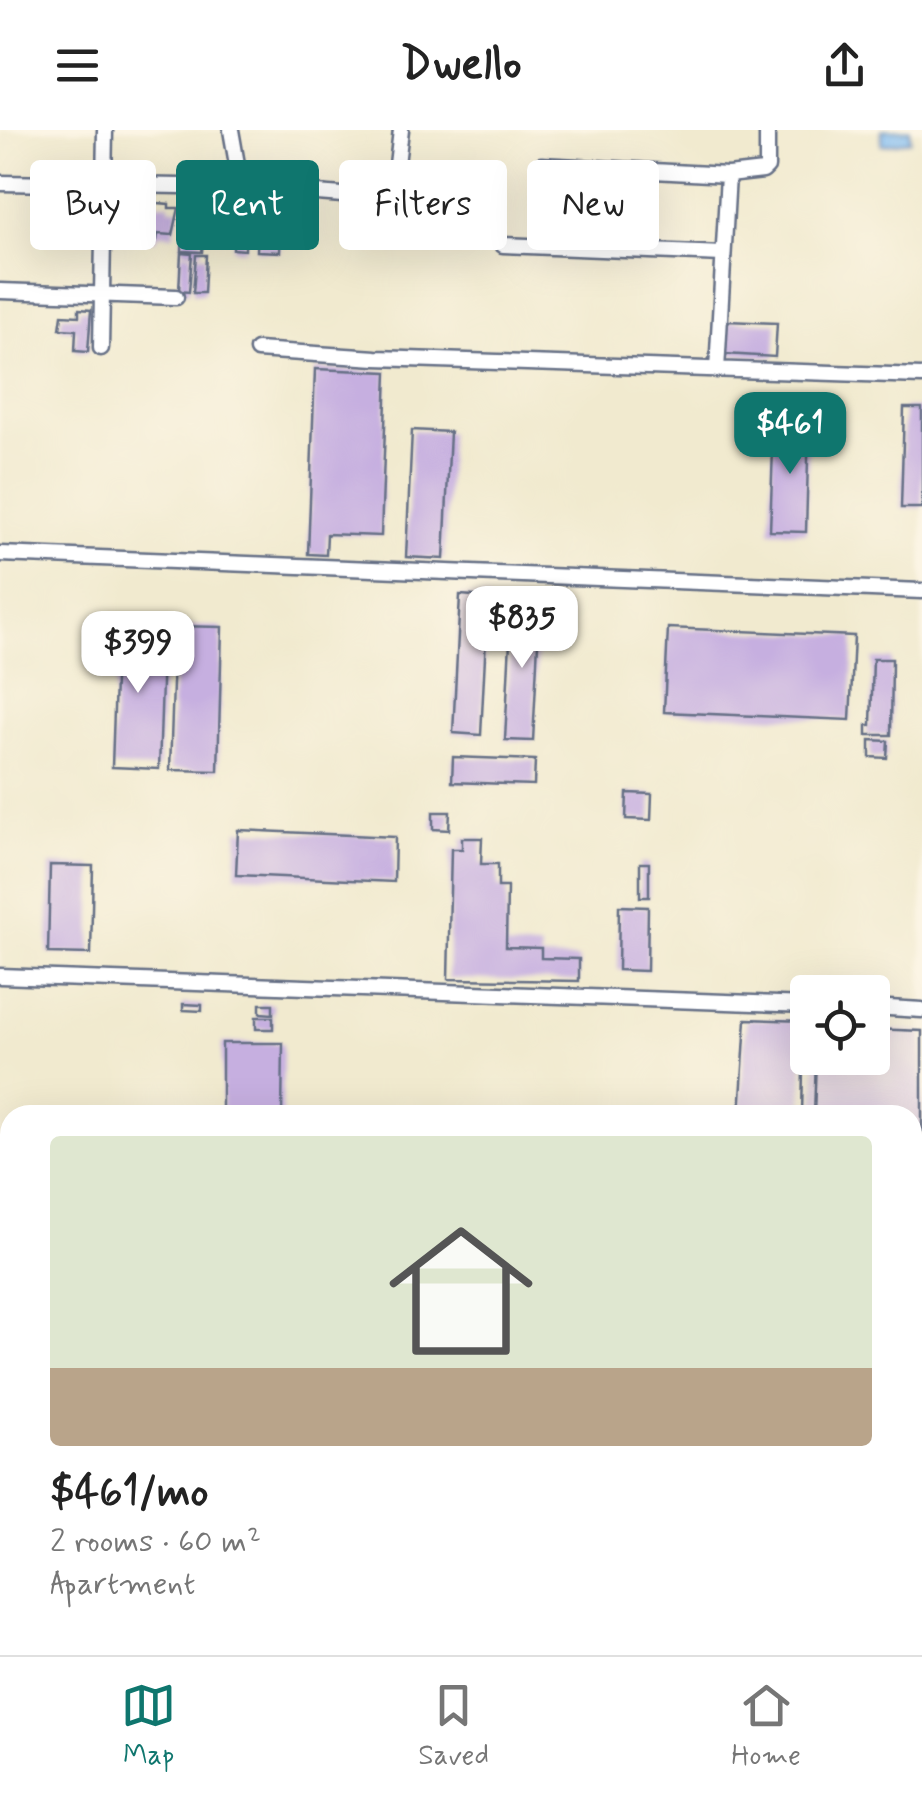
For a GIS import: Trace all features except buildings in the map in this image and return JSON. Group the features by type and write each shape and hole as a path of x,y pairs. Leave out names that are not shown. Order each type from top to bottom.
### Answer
{"street":[{"path":"105,160 106,130"},
{"path":"231,130 236,160"},
{"path":"398,160 401,130"},
{"path":"659,172 728,176 763,171 767,167 767,130"},
{"path":"717,370 728,176"},
{"path":"0,183 30,183"},
{"path":"507,245 723,254"},
{"path":"100,348 103,250"},
{"path":"0,291 176,297"},
{"path":"257,350 376,358 922,376"},
{"path":"0,554 922,591"},
{"path":"0,976 790,1004"},
{"path":"890,1009 922,1010"}],"water":[{"path":"882,130 910,130 911,141 882,145"}]}
